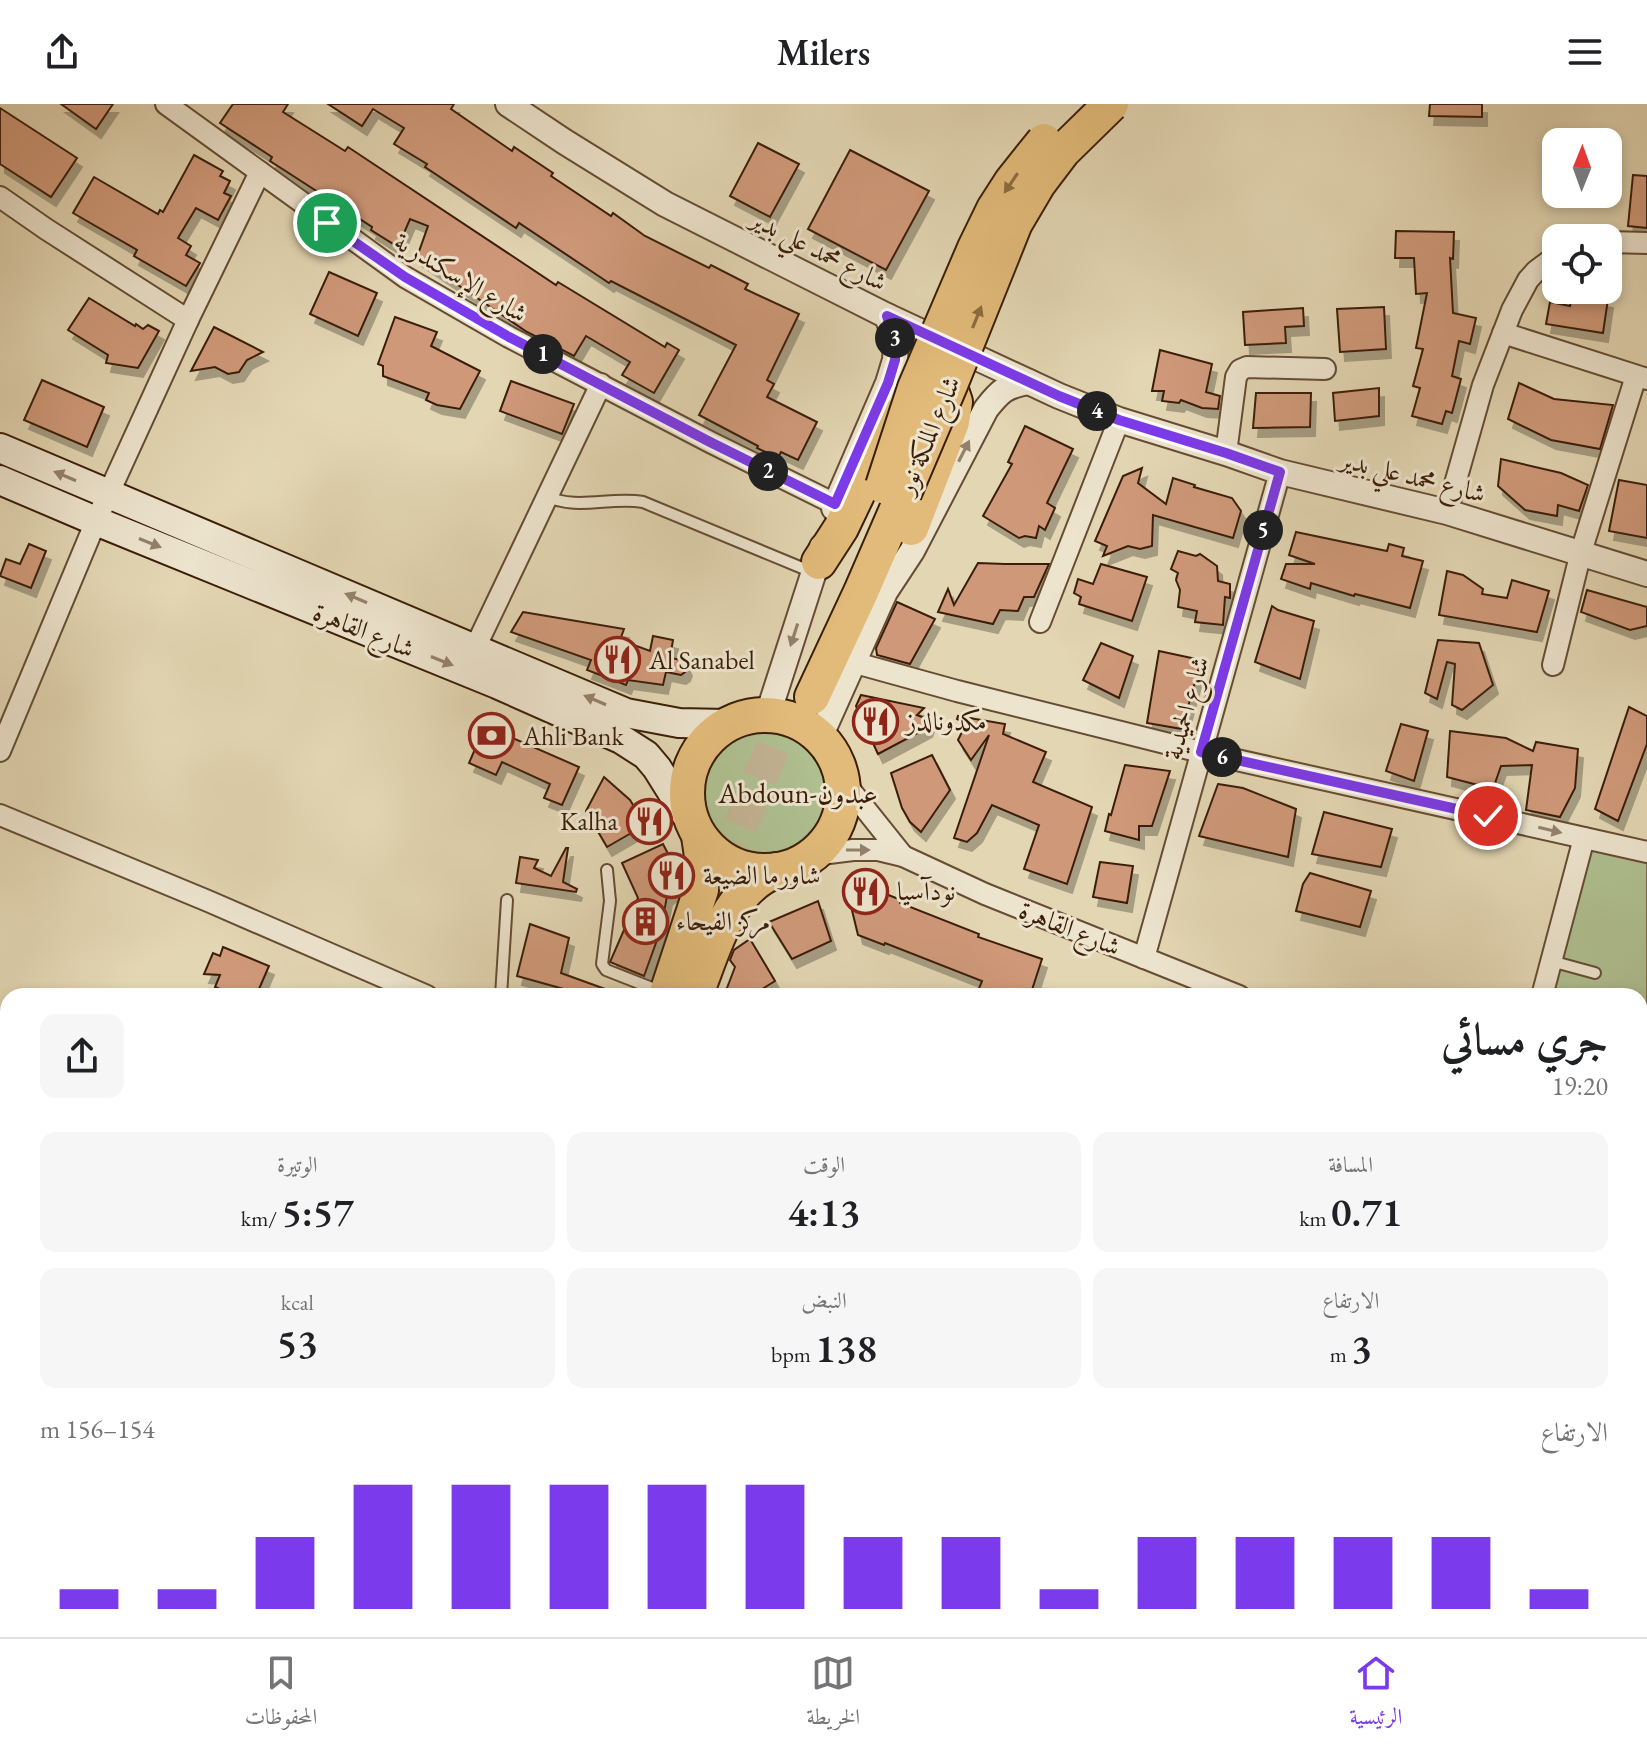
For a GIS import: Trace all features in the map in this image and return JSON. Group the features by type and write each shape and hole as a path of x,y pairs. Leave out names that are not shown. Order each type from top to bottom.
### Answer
{"highway":[{"name":"شارع الملكة نور","path":"900,501 915,388 975,248 994,209 1034,151 1081,104"},
{"name":"شارع الملكة نور","path":"804,694 843,586 900,501 1015,223 1038,184 1063,151 1111,104"},
{"path":"816,567 838,516 893,418 915,388"},
{"path":"885,592 900,501"},
{"path":"678,988 701,890 703,863 686,802 687,779 694,757 707,739 726,724 753,715 787,717 805,725 820,737 835,757 843,781 843,802 838,822 828,840 813,855 796,865 769,874 742,895 680,988"},
{"path":"696,830 714,853 733,865 754,871 777,870"}],"main road":[{"name":"شارع القاهرة","path":"0,448 626,713 679,723 726,724"},
{"name":"شارع القاهرة","path":"0,480 606,731 646,755 696,830"},
{"path":"634,746 645,747 655,740 655,727 650,718"}],"street":[{"name":"شارع الإسكندرية","path":"166,104 405,277 509,337 710,442 838,516"},
{"name":"شارع محمد علي بدير","path":"508,104 665,204 887,316 1119,420 1280,472 1447,512 1647,574"},
{"path":"0,751 9,706 260,172"},
{"path":"0,197 188,320"},
{"path":"1622,242 1647,243"},
{"path":"1447,512 1483,385 1503,333 1528,280 1542,266"},
{"path":"838,516 895,360 896,342 887,316"},
{"path":"1503,333 1641,378 1581,552 1553,665"},
{"path":"1226,453 1236,377 1240,370 1247,367 1325,369"},
{"name":"شارع الملكة نور","path":"820,737 885,592 912,551 986,409 998,393 1010,385 1029,382"},
{"path":"475,648 601,384"},
{"path":"1040,622 1119,420"},
{"name":"شارع الحميدية","path":"1144,958 1280,472"},
{"path":"768,714 816,567"},
{"path":"852,662 1201,752 1647,852"},
{"name":"شارع القاهرة","path":"843,781 903,856"},
{"path":"0,815 409,988"},
{"path":"1544,988 1584,838"},
{"name":"شارع القاهرة","path":"813,855 878,850 903,856 985,894 1219,988"}],"lane":[{"path":"546,496 556,501 575,503 643,502 816,567"},
{"path":"607,870 610,901 602,964 606,970 656,988"},
{"path":"502,988 507,900"},
{"path":"1551,961 1595,973"}],"green space":[{"path":"766,727 790,732 811,746 825,767 830,791 825,815 811,836 790,850 766,855 742,850 721,836 707,815 702,791 707,767 721,746 742,732"},
{"path":"1586,842 1647,857 1647,988 1546,988"}],"building":[{"path":"61,104 113,104 96,129"},
{"path":"233,104 288,104 283,112 345,151 348,147 556,285 558,282 665,347 667,343 679,350 654,393 622,375 630,362 586,336 574,356 527,332 417,257 428,226 410,219 398,247 270,161 272,157 220,123"},
{"path":"328,104 454,104 451,109 512,151 514,147 553,173 551,176 611,216 613,213 645,236 709,268 711,265 748,284 745,289 799,314 767,380 774,384 767,397 817,422 798,460 781,452 778,458 699,415 736,345 611,281 609,283 519,223 516,228 394,144 404,128 373,109 362,126"},
{"path":"1430,104 1482,104 1482,117 1429,116"},
{"path":"0,108 77,158 51,197 0,164"},
{"path":"758,143 799,164 770,217 730,196"},
{"path":"850,150 929,191 886,270 808,229"},
{"path":"194,155 223,171 220,176 230,181 224,193 231,196 218,220 196,208 178,238 191,246 186,255 200,263 186,286 134,256 137,250 73,213 94,177 158,214 160,210 163,212"},
{"path":"1633,175 1647,176 1647,228 1628,226"},
{"path":"1396,231 1454,232 1453,259 1450,258 1453,313 1476,318 1470,344 1459,341 1452,376 1461,379 1452,413 1446,411 1442,424 1412,416 1420,388 1413,386 1423,349 1416,348 1427,293 1416,294 1414,258 1395,258"},
{"path":"329,272 377,293 358,336 310,314"},
{"path":"89,298 135,326 143,329 148,325 159,331 138,368 106,363 108,355 68,330"},
{"path":"1550,304 1607,304 1603,333 1546,324"},
{"path":"1384,307 1386,349 1340,352 1337,309"},
{"path":"1303,308 1304,326 1285,327 1286,343 1245,345 1243,312"},
{"path":"395,317 437,332 431,346 480,371 460,409 437,405 426,400 429,393 383,376 383,366 378,364"},
{"path":"214,327 263,352 247,360 239,372 228,374 215,367 191,371"},
{"path":"1160,350 1212,364 1206,392 1220,396 1218,409 1202,408 1181,400 1179,403 1162,401 1164,391 1152,391"},
{"path":"42,380 104,407 87,447 24,420"},
{"path":"511,381 574,404 562,434 500,411"},
{"path":"1519,383 1554,399 1613,405 1600,449 1551,440 1508,419"},
{"path":"1379,388 1379,416 1335,421 1333,393"},
{"path":"1256,393 1311,393 1310,427 1253,428"},
{"path":"1025,426 1073,449 1047,503 1055,508 1045,530 1039,526 1036,538 1019,538 983,516 1012,464 1008,462"},
{"path":"1501,459 1561,473 1588,485 1579,511 1558,505 1557,516 1525,510 1498,486"},
{"path":"1142,468 1138,483 1166,504 1173,478 1232,498 1241,511 1233,538 1153,515 1152,546 1140,549 1128,546 1103,556 1107,546 1095,541 1123,476"},
{"path":"1619,480 1647,485 1647,538 1609,531"},
{"path":"1296,532 1387,551 1389,544 1404,548 1402,556 1423,561 1410,608 1311,583 1310,589 1281,579 1286,564 1315,564 1289,555"},
{"path":"29,544 46,551 31,588 0,576 6,559 20,564"},
{"path":"1178,551 1196,556 1200,554 1217,566 1218,581 1230,584 1230,598 1225,597 1223,625 1195,622 1197,611 1178,607 1178,573 1171,569"},
{"path":"978,563 1049,564 1034,597 1024,597 1018,611 1000,610 993,624 938,612 948,589 954,605"},
{"path":"1101,564 1147,577 1132,621 1079,604 1081,597 1074,593 1078,579 1093,584"},
{"path":"1447,571 1463,575 1483,589 1482,594 1507,598 1512,580 1549,591 1537,632 1439,615"},
{"path":"1587,590 1647,607 1647,626 1630,630 1581,612"},
{"path":"897,602 935,619 910,664 877,655 876,648"},
{"path":"1272,606 1314,621 1300,679 1255,662"},
{"path":"523,612 624,629 620,640 650,651 653,636 673,640 670,658 682,660 687,667 681,675 666,672 663,685 628,680 626,685 587,670 591,660 511,632"},
{"path":"1438,640 1479,643 1493,685 1462,710 1452,705 1455,664 1447,662 1437,699 1425,693"},
{"path":"1101,643 1133,656 1119,698 1083,680"},
{"path":"1159,651 1201,660 1182,729 1147,723"},
{"path":"861,695 924,708 917,715 930,720 927,728 878,754 856,706"},
{"path":"1629,707 1647,716 1647,744 1618,821 1595,809"},
{"path":"958,716 1005,724 1003,734 1046,752 1033,782 1092,807 1067,884 1024,869 1039,825 992,805 977,833 967,842 954,838 989,735 971,760 958,740 966,724 957,719"},
{"path":"1401,724 1428,731 1414,781 1386,771"},
{"path":"485,726 579,767 562,805 544,798 550,784 502,762 496,775 469,763"},
{"path":"1450,731 1506,738 1533,751 1536,742 1578,749 1575,788 1560,817 1526,810 1532,765 1501,766 1493,789 1447,777"},
{"path":"932,755 950,790 921,832 910,822 902,808 891,773"},
{"path":"1125,765 1170,771 1152,826 1139,826 1139,840 1105,831"},
{"path":"604,777 630,800 645,825 607,847 586,811"},
{"path":"1218,784 1243,788 1296,809 1288,857 1199,836"},
{"path":"1324,812 1392,829 1381,867 1312,854"},
{"path":"663,844 682,881 681,886 667,896 661,929 644,976 610,962 638,898 622,863"},
{"path":"566,848 563,882 577,889 576,892 516,883 520,857 538,860 534,868 551,876"},
{"path":"1100,862 1133,866 1127,903 1093,897"},
{"path":"1310,873 1371,891 1360,927 1296,911 1303,884"},
{"path":"853,887 868,893 869,889 886,894 901,900 900,903 979,934 978,937 1042,959 1033,988 979,988 982,981 858,935 849,898"},
{"path":"818,901 831,941 792,959 769,922"},
{"path":"530,924 569,938 561,973 602,988 560,988 517,976"},
{"path":"750,939 775,981 764,988 727,988 735,967 730,960 734,950"},
{"path":"223,947 269,966 259,988 215,987 220,975 204,974 213,953 220,956"}],"tunnel":[{"path":"701,920 796,691"}],"place":[{"name":"Al Sanabel","path":"618,660"},
{"name":"مكدونالدز","path":"875,721"},
{"name":"Ahli Bank","path":"492,736"},
{"name":"Kalha","path":"649,821"},
{"name":"شاورما الضيعة","path":"672,875"},
{"name":"نودآسيا","path":"866,891"},
{"name":"مركز الفيحاء","path":"645,921"}],"district":[{"name":"Abdoun-عبدون","path":"798,793"}],"route":[{"path":"327,223 405,277 509,337 835,504 895,360 896,342 887,316 1059,396 1119,420 1280,472 1201,752 1488,816"}]}
